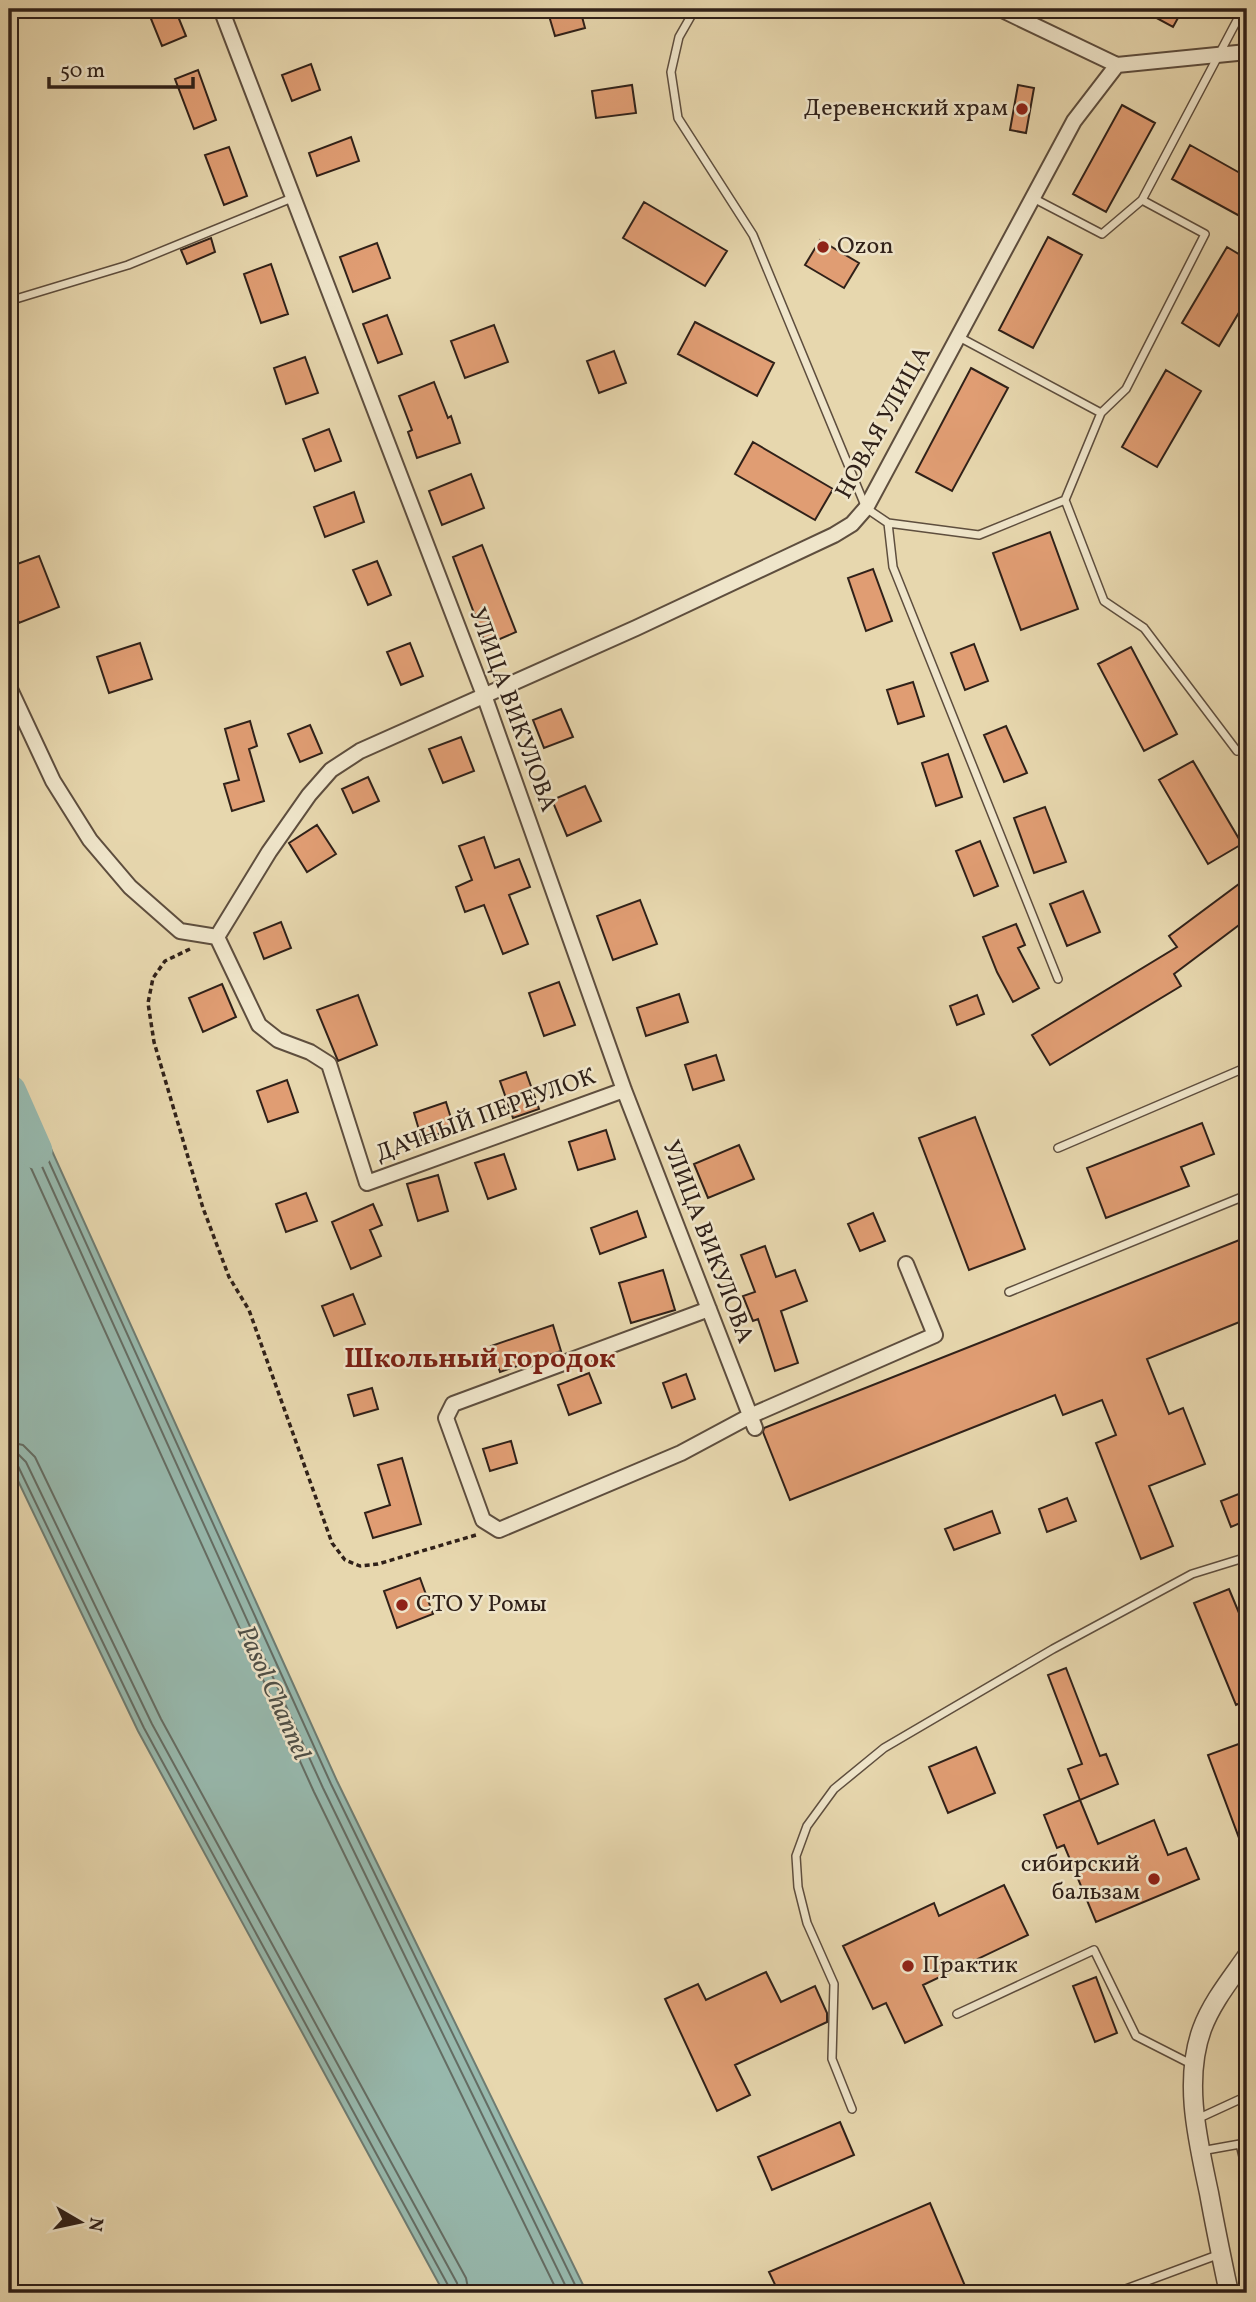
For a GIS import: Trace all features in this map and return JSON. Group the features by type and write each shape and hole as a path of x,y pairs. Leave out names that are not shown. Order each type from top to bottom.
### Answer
{"street":[{"name":"УЛИЦА ВИКУЛОВА","path":"221,9 484,695 624,1090 752,1422"},
{"path":"1000,9 1117,65 1247,52"},
{"name":"НОВАЯ УЛИЦА","path":"484,695 834,535 852,524 866,508 1074,121 1117,65"},
{"path":"9,687 53,780 90,840 130,887 180,930 217,937 269,852 309,794 331,770 360,751 484,695"},
{"name":"ДАЧНЫЙ ПЕРЕУЛОК","path":"217,937 259,1025 278,1040 310,1052 329,1064 367,1183 624,1090"},
{"path":"709,1309 453,1404 446,1418 483,1520 499,1530 752,1422 935,1335 906,1264"},
{"path":"1231,2293 1200,2151 1194,2101 1194,2065 1202,2029 1216,2002 1247,1956"}],"lane":[{"path":"695,9 679,37 671,72 678,118 753,235 866,508 888,523 979,535 1065,500"},
{"path":"1033,198 1102,234 1142,200 1243,9"},
{"path":"9,301 128,265 292,198"},
{"path":"1142,200 1205,234 1126,389 1101,413 1065,500 1104,601 1144,628 1237,751"},
{"path":"958,336 1101,413"},
{"path":"888,523 893,567 1058,979"},
{"path":"1058,1148 1247,1067"},
{"path":"1009,1292 1247,1195"},
{"path":"852,2109 831,2059 834,1984 807,1923 798,1887 796,1856 807,1826 834,1789 884,1748 1053,1649 1192,1574 1247,1557"},
{"path":"957,2014 1094,1950 1136,2036 1194,2065"},
{"path":"1196,2120 1247,2096"},
{"path":"1200,2151 1240,2144 1247,2173"},
{"path":"1115,2293 1221,2254"},
{"path":"1231,2293 1247,2290"}],"path":[{"path":"217,937 165,961 153,978 148,1003 153,1042 203,1208 229,1277 249,1310 332,1543 345,1560 360,1566 378,1564 499,1530"}],"water":[{"path":"9,1100 48,1142 337,1781 587,2293 444,2293 138,1731 9,1462"}],"building":[{"path":"147,9 175,9 186,36 162,46"},
{"path":"547,9 580,9 585,28 555,36"},
{"path":"1140,9 1183,9 1173,27"},
{"path":"311,64 320,90 292,101 282,75"},
{"path":"198,70 216,120 194,129 175,79"},
{"path":"632,85 636,113 596,118 592,91"},
{"name":"Деревенский храм","path":"1018,85 1034,88 1026,133 1010,130"},
{"path":"1122,105 1155,123 1106,212 1073,194"},
{"path":"351,137 359,161 317,176 309,153"},
{"path":"1190,145 1247,177 1247,220 1172,179"},
{"path":"229,147 247,196 224,205 205,155"},
{"path":"644,202 727,251 705,286 623,238"},
{"path":"1048,237 1082,255 1033,348 999,330"},
{"path":"211,238 215,252 187,264 181,250"},
{"path":"820,240 859,263 844,288 805,265"},
{"path":"377,243 390,278 353,292 340,257"},
{"path":"1227,247 1247,259 1247,299 1219,346 1182,323"},
{"path":"271,264 288,314 261,323 244,274"},
{"path":"387,315 402,354 378,363 363,324"},
{"path":"695,322 774,363 757,396 678,354"},
{"path":"494,325 508,362 465,378 451,341"},
{"path":"614,351 626,383 599,393 587,361"},
{"path":"305,357 318,393 286,404 274,368"},
{"path":"971,368 1008,388 952,491 916,472"},
{"path":"1166,370 1201,391 1157,467 1122,447"},
{"path":"434,382 448,418 451,416 460,443 417,458 408,432 412,430 399,396"},
{"path":"329,429 341,461 315,471 303,439"},
{"path":"753,442 833,489 815,520 735,474"},
{"path":"471,474 484,508 442,525 429,491"},
{"path":"354,492 364,522 325,537 314,507"},
{"path":"1050,532 1078,609 1021,630 993,553"},
{"path":"482,545 516,632 486,645 453,557"},
{"path":"39,556 59,607 19,623 9,594 9,567"},
{"path":"377,561 391,595 368,605 353,570"},
{"path":"873,569 892,621 866,631 848,578"},
{"path":"140,643 152,679 109,693 97,657"},
{"path":"410,643 423,676 401,685 387,652"},
{"path":"974,644 988,681 965,690 951,653"},
{"path":"1131,647 1177,734 1144,751 1098,664"},
{"path":"913,682 924,716 898,724 887,690"},
{"path":"561,709 573,737 544,748 533,720"},
{"path":"250,721 257,746 249,749 264,801 232,811 224,784 239,780 225,729"},
{"path":"310,725 322,753 300,762 288,734"},
{"path":"1006,726 1027,773 1004,782 984,735"},
{"path":"461,737 474,771 443,783 429,749"},
{"path":"948,754 962,797 936,806 922,763"},
{"path":"1193,761 1242,844 1208,864 1159,780"},
{"path":"368,777 379,801 353,813 342,789"},
{"path":"585,786 601,821 567,836 552,800"},
{"path":"1045,807 1066,862 1034,873 1014,818"},
{"path":"317,825 336,854 307,872 289,843"},
{"path":"484,837 495,868 519,859 530,887 509,895 528,944 503,954 484,905 465,912 456,887 472,880 459,846"},
{"path":"980,841 998,886 974,896 956,851"},
{"path":"1247,878 1247,919 1174,974 1181,986 1050,1065 1032,1035 1177,947 1169,936"},
{"path":"1083,891 1100,932 1067,946 1050,904"},
{"path":"640,900 657,944 613,960 597,916"},
{"path":"281,922 291,948 264,959 254,933"},
{"path":"1016,924 1025,945 1018,948 1039,988 1013,1002 983,937"},
{"path":"559,982 575,1025 544,1036 529,993"},
{"path":"222,984 236,1017 203,1032 189,998"},
{"path":"679,994 688,1022 646,1036 637,1008"},
{"path":"358,995 377,1045 338,1061 317,1010"},
{"path":"977,995 984,1014 957,1025 950,1006"},
{"path":"716,1055 724,1080 693,1090 685,1065"},
{"path":"526,1072 539,1109 513,1118 500,1081"},
{"path":"287,1080 298,1112 268,1122 257,1091"},
{"path":"446,1102 454,1128 422,1140 414,1113"},
{"path":"975,1117 1025,1249 969,1270 919,1138"},
{"path":"1202,1123 1214,1154 1181,1167 1189,1186 1106,1218 1087,1168"},
{"path":"606,1130 615,1159 578,1170 569,1142"},
{"path":"739,1145 754,1179 708,1198 694,1164"},
{"path":"504,1154 516,1189 488,1199 475,1163"},
{"path":"438,1175 448,1211 418,1221 407,1184"},
{"path":"306,1193 317,1221 286,1232 276,1204"},
{"path":"373,1204 382,1225 370,1230 381,1256 351,1269 332,1222"},
{"path":"637,1211 646,1237 600,1254 591,1228"},
{"path":"873,1213 885,1241 860,1251 848,1224"},
{"path":"1247,1237 1247,1319 1147,1359 1169,1414 1183,1408 1205,1464 1149,1486 1173,1546 1141,1559 1096,1443 1116,1435 1102,1400 1063,1415 1055,1395 790,1500 763,1432 764,1428"},
{"path":"765,1246 776,1277 795,1270 807,1301 781,1311 798,1363 775,1371 758,1319 753,1321 743,1296 755,1292 741,1255"},
{"path":"663,1270 675,1310 631,1323 619,1283"},
{"path":"353,1294 365,1324 334,1336 322,1306"},
{"path":"553,1325 561,1351 500,1372 491,1346"},
{"path":"589,1373 601,1403 569,1415 558,1385"},
{"path":"686,1374 695,1399 672,1408 663,1383"},
{"path":"372,1388 378,1409 354,1416 348,1395"},
{"path":"511,1441 517,1463 490,1471 483,1449"},
{"path":"402,1458 421,1524 373,1538 365,1513 390,1505 378,1465"},
{"path":"1241,1493 1247,1507 1247,1520 1231,1527 1221,1501"},
{"path":"1067,1498 1076,1521 1047,1532 1039,1509"},
{"path":"992,1511 1000,1533 954,1550 945,1529"},
{"path":"420,1578 433,1614 397,1628 384,1591"},
{"path":"1229,1589 1247,1632 1247,1700 1236,1705 1194,1603"},
{"path":"1066,1668 1100,1756 1106,1754 1118,1784 1080,1800 1068,1769 1082,1764 1048,1675"},
{"path":"1247,1741 1247,1854 1245,1854 1208,1755"},
{"path":"976,1747 995,1793 948,1813 929,1767"},
{"path":"1080,1800 1098,1844 1154,1820 1168,1855 1186,1848 1199,1879 1096,1922 1064,1845 1057,1848 1044,1815"},
{"name":"Практик","path":"1004,1885 1028,1935 923,1985 942,2025 905,2043 886,2003 873,2009 843,1946 934,1903 939,1916"},
{"path":"766,1972 781,2002 815,1986 827,2013 827,2022 735,2065 750,2095 717,2111 665,1999 698,1984 706,2000"},
{"path":"1096,1977 1117,2033 1095,2042 1073,1986"},
{"path":"840,2122 854,2155 772,2190 758,2157"},
{"path":"930,2203 968,2293 779,2293 769,2272"}],"waterway":[{"name":"Pasol Channel","path":"9,1092 35,1151"}],"place":[{"name":"Деревенский храм","path":"1022,109"},
{"name":"Ozon","path":"823,247"},
{"name":"СТО У Ромы","path":"402,1605"},
{"name":"сибирский бальзам","path":"1154,1879"},
{"name":"Практик","path":"908,1966"}],"district":[{"name":"Школьный городок","path":"480,1359"}]}
